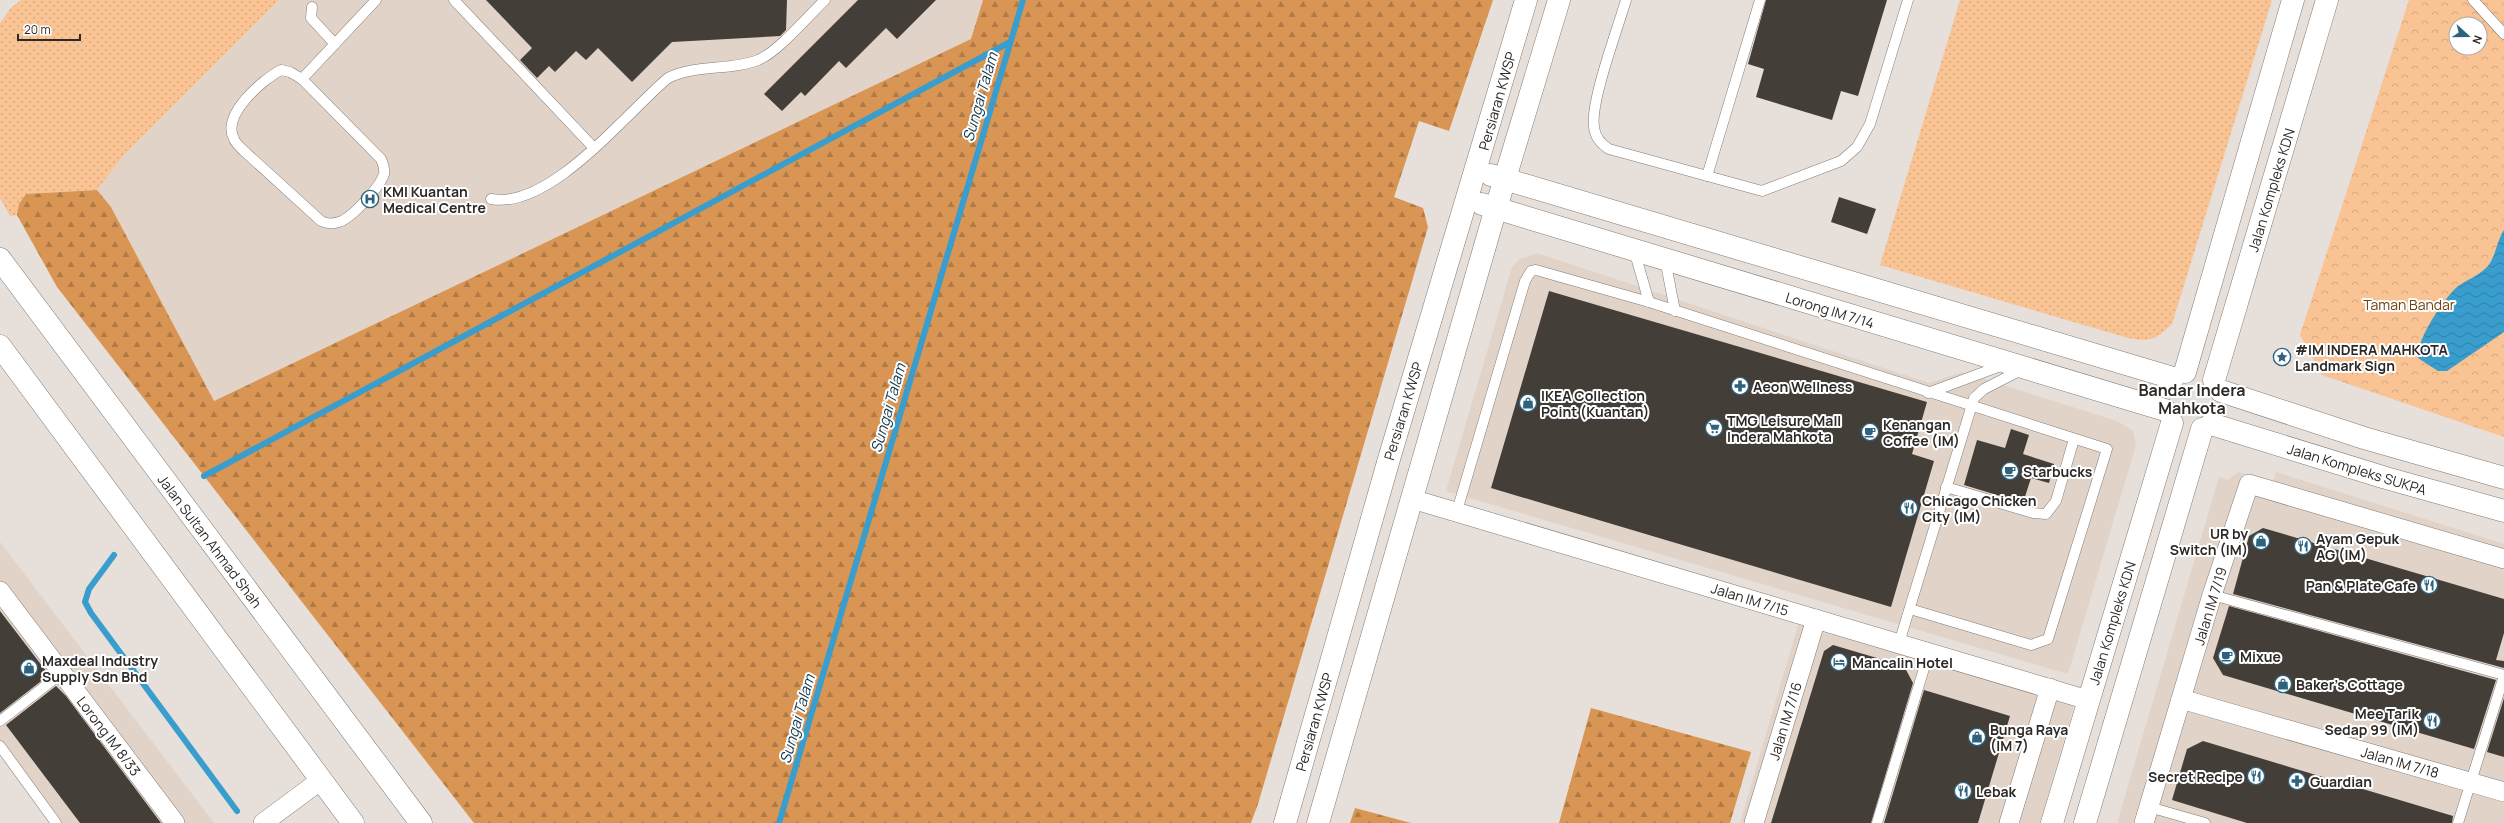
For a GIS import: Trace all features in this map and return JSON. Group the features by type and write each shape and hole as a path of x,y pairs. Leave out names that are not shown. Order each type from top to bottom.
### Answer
{"street":[{"name":"Persiaran KWSP","path":"1285,823 1389,459 1526,0"},
{"path":"1318,823 1496,208 1559,0"},
{"path":"2207,426 2183,429 2169,416 2164,391 2179,375 2293,0"},
{"name":"Jalan Kompleks KDN","path":"2218,385 2327,0"},
{"path":"1476,170 2179,375 2201,372 2218,385 2364,438 2504,478"},
{"name":"Lorong IM 7/14","path":"1467,200 2016,366 2169,416"},
{"name":"Jalan Sultan Ahmad Shah","path":"0,259 421,823"},
{"path":"0,346 353,823"},
{"path":"2085,823 2207,426 2221,410 2218,385"},
{"name":"Jalan Kompleks KDN","path":"2052,823 2169,416"},
{"name":"Jalan Kompleks SUKPA","path":"2207,426 2503,512"},
{"path":"1389,459 1421,468"},
{"name":"Jalan IM 7/19","path":"2147,815 2212,595 2249,484 2504,559"},
{"name":"Jalan IM 7/15","path":"1412,499 1457,511 2088,700"},
{"name":"Lorong IM 8/33","path":"0,591 175,823"},
{"name":"Jalan IM 7/16","path":"1754,823 1816,619"},
{"path":"2010,823 2050,688"},
{"name":"Jalan IM 7/18","path":"2181,699 2504,792"},
{"path":"263,823 322,780"}],"lane":[{"path":"302,79 376,0"},
{"path":"454,0 594,148"},
{"path":"491,199 516,199 552,183 594,148 668,78 680,72 758,60 772,51 825,0"},
{"path":"1626,0 1594,106 1596,136 1602,144 1609,149 1762,191 1841,161 1850,154 1864,137 1870,124 1908,0"},
{"path":"1707,176 1760,0"},
{"path":"2473,0 2504,34"},
{"path":"312,7 312,18 335,44"},
{"path":"281,70 290,72 302,79 381,159 384,168 380,184 350,215 341,221 330,224 321,221 244,152 234,139 232,125 235,114 266,78 281,70"},
{"path":"1634,250 1648,302"},
{"path":"1665,259 1675,311"},
{"path":"1457,511 1525,281 1532,271 1542,270 1648,302 1971,407 2108,449 2048,639 2031,645 1910,610"},
{"path":"1928,393 2016,366"},
{"path":"1899,643 1974,398 2016,366"},
{"path":"1946,487 2039,514 2046,514 2056,501 2074,439"},
{"path":"2212,595 2504,675 2458,823"},
{"path":"1877,823 1929,652"},
{"path":"0,720 62,673"},
{"path":"0,746 56,823"},
{"path":"2147,815 2205,823"}],"shaded area":[{"name":"KMI Kuantan Medical Centre","path":"279,0 983,0 971,39 214,401 111,207 97,190 124,155"},
{"path":"1537,253 1929,383 1962,372 2117,421 2133,431 2136,445 2068,674 1446,491 1512,267 1520,259"},
{"path":"2238,472 2273,482 2276,472 2504,544 2504,823 2117,823 2219,477 2228,480"},
{"path":"0,542 214,823 59,823 0,746"},
{"path":"1798,625 2074,705 2040,823 1740,823"}],"green space":[{"path":"21,0 279,0 124,155 97,190 26,194 19,204 17,215 10,216 0,198 0,23 11,8"},
{"path":"983,0 1493,0 1449,131 1419,121 1394,197 1423,208 1428,227 1258,804 1251,823 474,823 57,287 17,215 19,204 26,194 97,190 111,207 214,401 971,39"},
{"path":"1960,0 2272,0 2172,324 2157,337 2148,340 2128,338 1880,265"},
{"name":"Taman Bandar","path":"2409,0 2504,0 2504,437 2322,375 2300,335"},
{"path":"1591,708 1751,752 1730,823 1559,823"},
{"path":"1355,808 1411,823 1350,823"}],"water":[{"path":"2504,230 2504,332 2447,371 2438,371 2418,358 2418,351 2426,331 2438,310 2451,293 2457,287 2476,276 2486,268 2492,260"}],"building":[{"path":"486,0 787,0 786,30 780,36 672,42 632,82 598,48 586,60 576,51 555,72 549,66 537,78 520,60 532,48"},
{"path":"858,0 936,0 897,39 886,28 846,68 839,61 805,96 801,92 782,111 764,94"},
{"path":"1766,0 1887,0 1858,96 1841,91 1832,120 1756,97 1764,69 1748,64"},
{"path":"1839,197 1876,209 1867,234 1831,222"},
{"name":"TMG Leisure Mall Indera Mahkota","path":"1549,291 1927,402 1912,454 1934,461 1891,607 1491,488"},
{"name":"Starbucks","path":"2011,429 2029,435 2023,454 2054,464 2049,483 2031,478 2023,503 1964,485 1977,440 2005,448"},
{"path":"2263,528 2504,599 2504,633 2496,660 2504,661 2504,668 2233,594 2249,536"},
{"path":"2229,606 2496,680 2474,749 2223,675 2213,658"},
{"path":"0,611 49,675 0,713"},
{"path":"1833,645 1904,666 1913,683 1871,823 1771,823 1824,651"},
{"path":"56,686 66,696 161,823 80,823 6,725"},
{"path":"1924,690 2010,716 1978,823 1884,823"},
{"path":"2504,698 2504,757 2487,752"},
{"path":"2203,741 2453,816 2452,823 2247,823 2172,800 2187,749"}],"waterway":[{"name":"Sungai Talam","path":"779,823 1023,0"},
{"path":"204,476 1010,42"},
{"path":"114,555 89,589 85,602 91,613 237,811"}],"place":[{"name":"KMI Kuantan Medical Centre","path":"370,199"},
{"name":"#IM INDERA MAHKOTA Landmark Sign","path":"2282,357"},
{"name":"Aeon Wellness","path":"1740,386"},
{"name":"IKEA Collection Point (Kuantan)","path":"1528,403"},
{"name":"TMG Leisure Mall Indera Mahkota","path":"1714,428"},
{"name":"Kenangan Coffee (IM)","path":"1870,432"},
{"name":"Starbucks","path":"2010,471"},
{"name":"Chicago Chicken City (IM)","path":"1909,508"},
{"name":"UR by Switch (IM)","path":"2261,541"},
{"name":"Ayam Gepuk AG (IM)","path":"2303,546"},
{"name":"Pan & Plate Cafe","path":"2429,585"},
{"name":"Mixue","path":"2227,656"},
{"name":"Mancalin Hotel","path":"1839,662"},
{"name":"Maxdeal Industry Supply Sdn Bhd","path":"29,668"},
{"name":"Baker's Cottage","path":"2283,684"},
{"name":"Mee Tarik Sedap 99 (IM)","path":"2432,721"},
{"name":"Bunga Raya (IM 7)","path":"1977,737"},
{"name":"Secret Recipe","path":"2256,776"},
{"name":"Guardian","path":"2297,781"},
{"name":"Lebak","path":"1963,791"}],"district":[{"name":"Bandar Indera Mahkota","path":"2192,399"}]}
